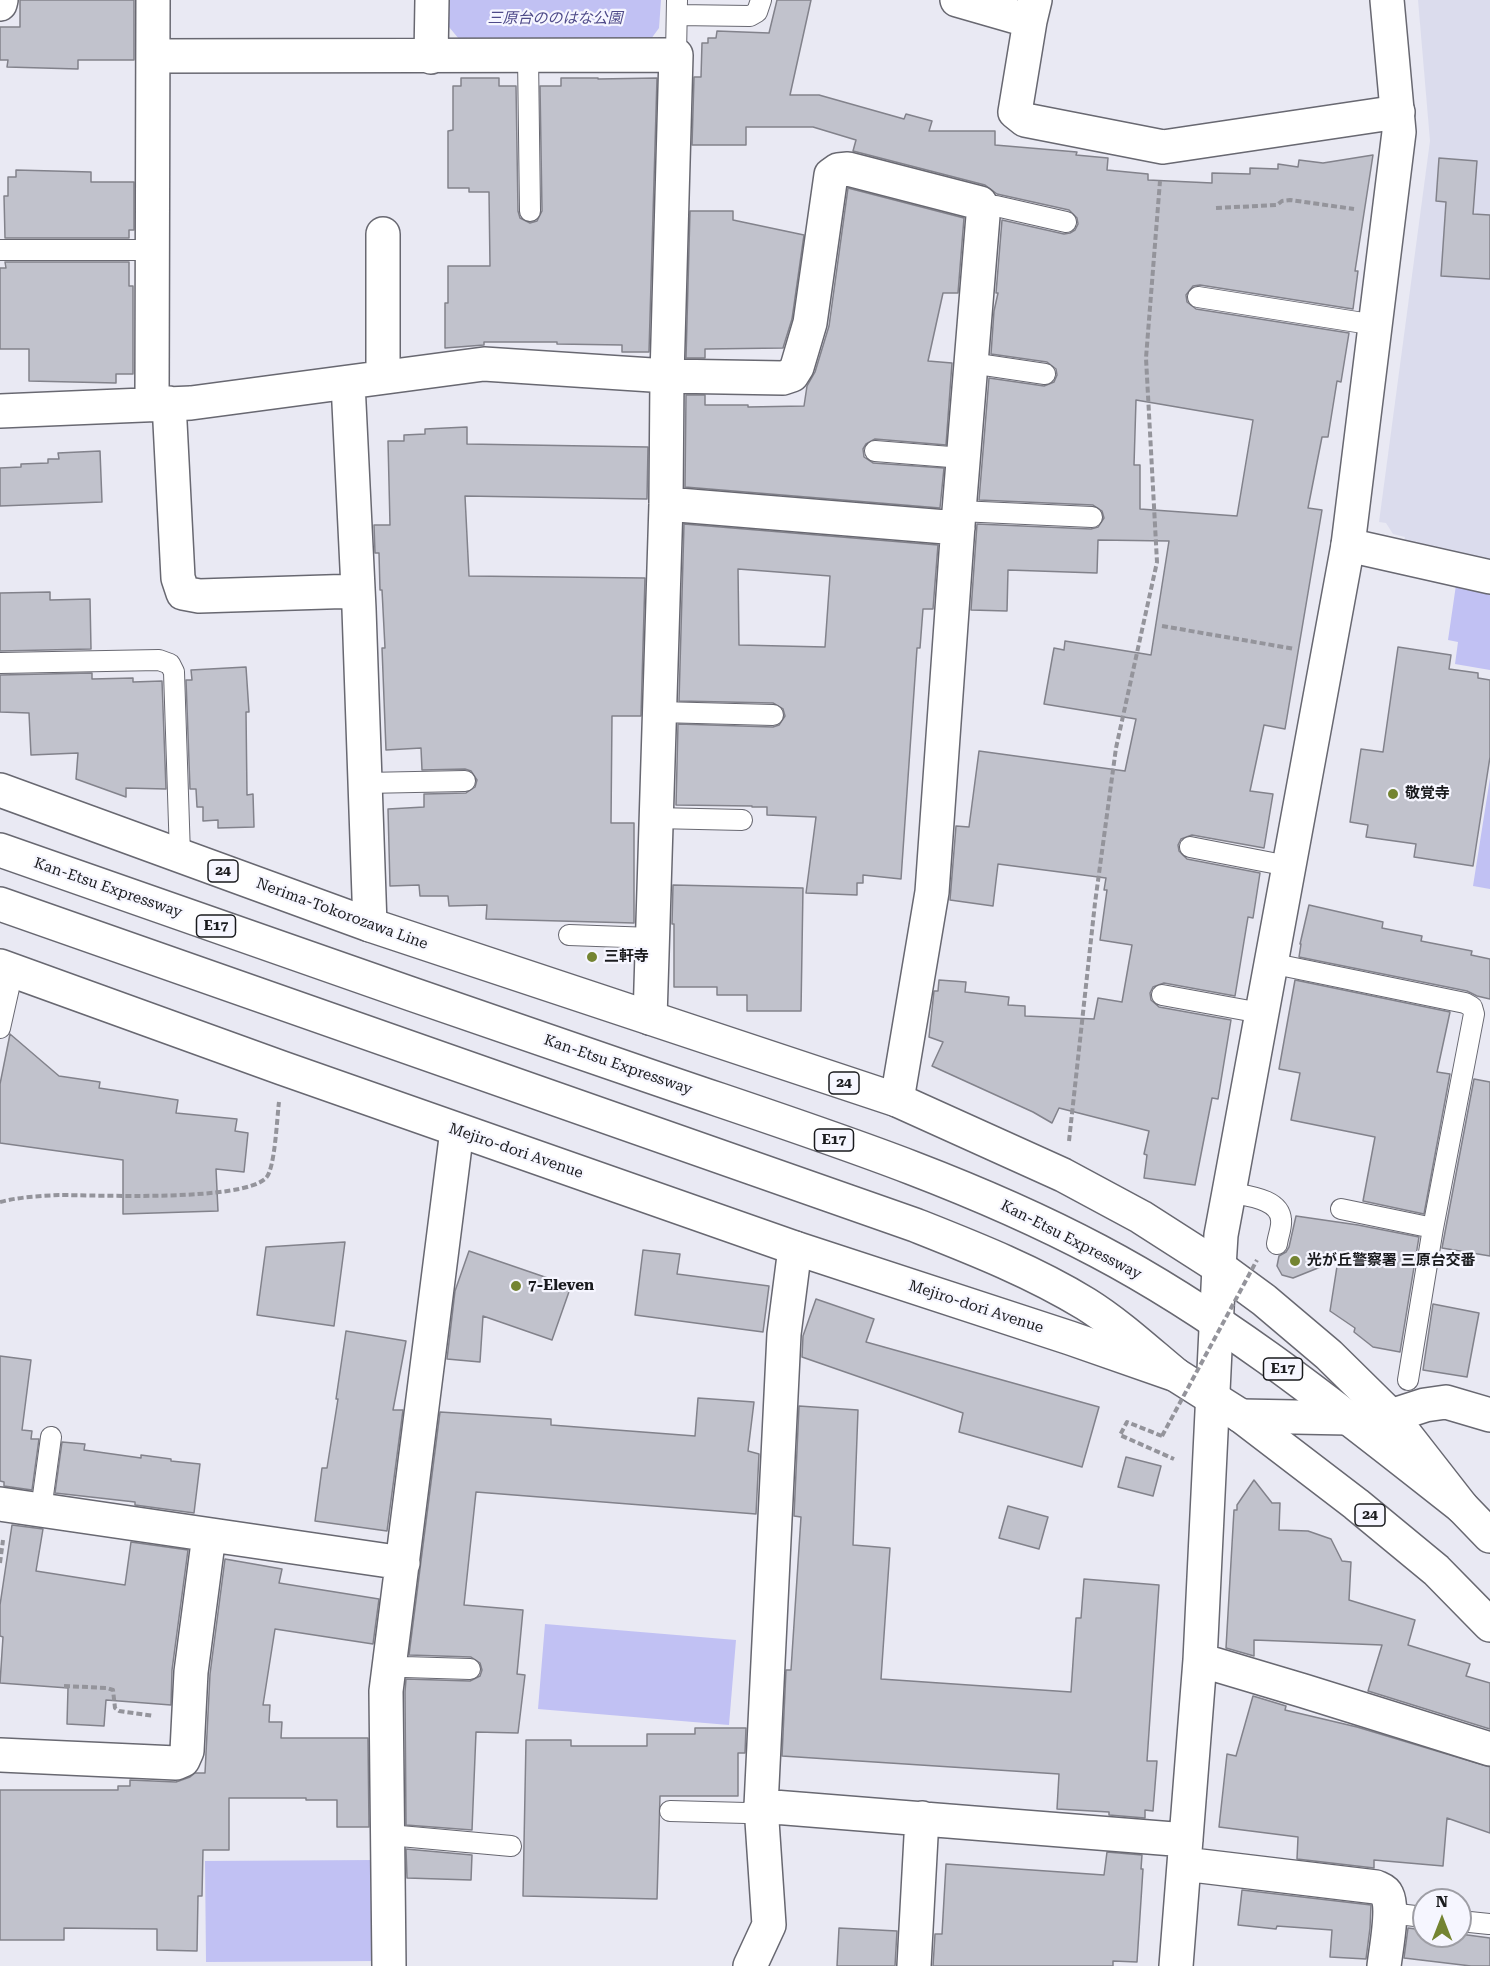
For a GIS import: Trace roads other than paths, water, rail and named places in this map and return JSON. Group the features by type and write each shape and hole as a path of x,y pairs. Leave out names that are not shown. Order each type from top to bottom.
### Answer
{"main road":[{"path":"153,0 154,250 161,403 178,578 183,593 199,596 358,591"},
{"path":"431,57 432,0"},
{"path":"957,0 1033,11 1015,112 1026,120 1163,147 1398,112"},
{"path":"1176,1966 1200,1660 1221,1235 1348,545 1398,150 1398,112 1387,0"},
{"path":"153,56 676,55 667,376 666,504 650,1018"},
{"path":"0,411 192,403 484,364 667,376 783,378 792,375 797,367 810,323 831,175 838,170 848,169 980,203 983,208 958,519 933,892 897,1100"},
{"path":"383,234 383,377"},
{"path":"348,382 370,925"},
{"path":"666,504 958,519"},
{"path":"1348,545 1490,577"},
{"name":"Nerima-Tokorozawa Line","path":"0,790 370,925 650,1018"},
{"name":"Kan-Etsu Expressway","path":"0,850 847,1144 989,1198 1101,1253 1155,1283 1216,1323"},
{"path":"0,904 838,1196 983,1252 1087,1305 1176,1375"},
{"name":"Mejiro-dori Avenue","path":"7,968 282,1068 795,1248 1176,1375 1213,1397 1296,1456 1436,1570 1490,1625"},
{"name":"24","path":"650,1018 897,1100 1063,1174 1141,1216 1219,1267 1264,1300 1321,1348 1391,1416 1462,1507 1490,1536"},
{"path":"389,1966 386,1691 457,1130"},
{"path":"750,1966 769,1925 761,1806 784,1334 795,1248"},
{"name":"E17","path":"1216,1323 1294,1377 1462,1507"},
{"path":"1241,1416 1348,1418 1391,1416 1425,1405 1446,1402 1490,1415"},
{"path":"0,1504 402,1563"},
{"path":"0,1755 176,1763 183,1760 187,1751 191,1672 209,1534"},
{"path":"1200,1660 1304,1690 1490,1749"},
{"path":"761,1806 922,1818 1185,1852 1376,1887 1385,1892 1388,1898 1389,1913 1384,1966"},
{"path":"914,1966 922,1818"}],"lane":[{"path":"676,55 677,8 750,16 757,12 761,0"},
{"path":"528,56 530,210"},
{"path":"983,208 996,206 1066,222"},
{"path":"0,250 154,250"},
{"path":"1198,297 1376,325"},
{"path":"970,363 1045,374"},
{"path":"875,451 963,458"},
{"path":"958,519 1092,517"},
{"path":"0,663 159,660 170,664 174,672 180,855"},
{"path":"659,712 772,715"},
{"path":"365,783 465,782"},
{"path":"656,818 742,820"},
{"path":"1190,846 1288,866"},
{"path":"569,935 652,938"},
{"path":"1270,963 1465,1003 1472,1007 1474,1014 1433,1228 1408,1380"},
{"path":"0,1028 7,968"},
{"path":"1162,995 1261,1013"},
{"path":"1229,1192 1274,1205 1281,1221 1276,1244"},
{"path":"1341,1209 1433,1228"},
{"path":"41,1510 51,1437"},
{"path":"390,1663 404,1667 470,1669"},
{"path":"670,1811 746,1813 761,1806"},
{"path":"388,1835 511,1846"},
{"path":"1389,1913 1412,1916"},
{"path":"1472,1922 1489,1924"}],"place":[{"name":"敬覚寺","path":"1393,794"},
{"name":"三軒寺","path":"592,957"},
{"name":"光が丘警察署 三原台交番","path":"1295,1261"},
{"name":"7-Eleven","path":"516,1286"}],"park label":[{"name":"三原台ののはな公園","path":"555,19"}]}
